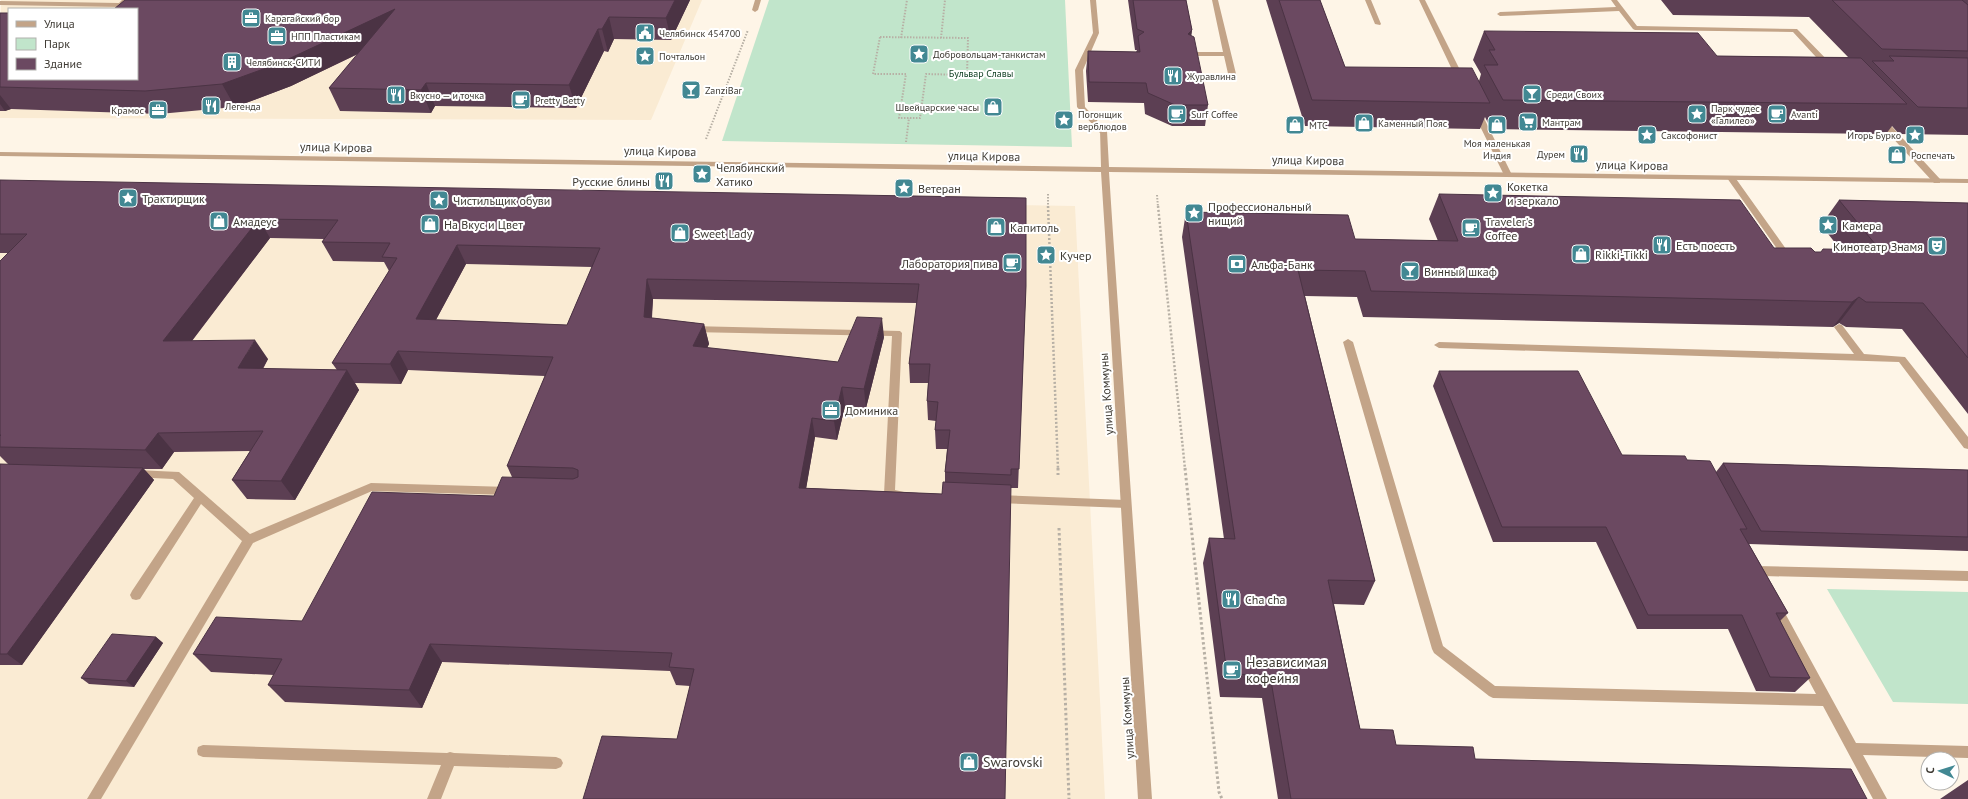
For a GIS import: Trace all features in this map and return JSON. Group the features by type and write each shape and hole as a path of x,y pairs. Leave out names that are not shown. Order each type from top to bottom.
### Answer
{"street":[{"path":"0,3 121,5 126,0"},
{"path":"755,10 758,0"},
{"name":"улица Коммуны","path":"1093,0 1096,34 1091,53 1079,70 1081,108 1103,131 1145,799"},
{"path":"1215,0 1233,78"},
{"path":"1368,0 1378,24"},
{"path":"1422,0 1465,88"},
{"path":"1614,0 1635,28 1795,30 1820,61 1837,74"},
{"path":"1500,14 1621,9"},
{"path":"1190,54 1227,54"},
{"path":"1472,101 1508,175"},
{"path":"1873,112 1937,181"},
{"name":"улица Кирова","path":"0,154 1968,181"},
{"path":"1731,178 1795,268"},
{"path":"1839,327 1861,357"},
{"path":"691,328 897,333 890,494 912,495"},
{"path":"1348,342 1438,649 1493,692 1826,700"},
{"path":"1439,345 1902,358 1968,445"},
{"path":"127,474 175,475 250,540"},
{"path":"94,799 250,540 371,488 519,491"},
{"path":"136,595 200,497"},
{"path":"989,498 1126,504"},
{"path":"1763,585 1754,568 1968,576"},
{"path":"1771,599 1880,799"},
{"path":"1853,749 1968,752"},
{"path":"203,751 450,758 556,763"},
{"path":"434,799 450,758"}],"path":[{"path":"901,38 907,0"},
{"path":"941,38 945,0"},
{"path":"697,164 755,10"},
{"path":"880,37 901,38 968,38 966,75 926,74 920,118 898,118 906,74 874,74 880,37"},
{"path":"902,167 909,118"},
{"path":"1154,170 1220,792 1222,799"}],"shaded area":[{"path":"1,0 702,0 651,120 0,118"},
{"path":"0,188 1075,206 1105,799 0,799"}],"green space":[{"name":"Бульвар Славы","path":"769,0 1065,0 1072,147 722,141"},
{"path":"1827,589 1968,592 1968,704 1893,702"}],"building":[{"path":"125,0 675,0 666,18 609,17 602,29 598,29 569,85 426,83 421,90 329,88 395,9 280,63 222,84 145,91 0,87 0,13 8,13 8,80 138,80 138,8 115,8"},
{"path":"1133,0 1186,0 1192,30 1188,34 1194,37 1208,105 1175,105 1148,93 1146,83 1089,82 1088,51 1140,52 1138,36 1144,32 1137,29"},
{"path":"1279,0 1320,0 1345,67 1472,68 1490,103 1312,100"},
{"path":"1832,0 1962,0 1968,5 1968,51 1882,49"},
{"path":"1484,31 1698,33 1717,56 1861,58 1907,104 1503,100 1484,65 1498,65 1489,50 1495,50"},
{"path":"1889,56 1968,58 1968,108 1918,107 1872,61 1894,61"},
{"path":"0,180 1026,198 1026,286 1019,469 1011,469 1011,475 945,472 950,430 935,430 938,402 927,401 930,364 909,364 919,284 647,279 644,317 704,324 693,346 838,362 857,317 882,318 864,389 842,387 834,421 812,418 799,488 942,494 943,482 1011,485 1005,799 583,799 602,736 677,739 694,669 669,667 672,653 430,644 409,690 268,685 282,659 193,654 216,617 302,621 372,492 494,496 502,477 573,479 578,477 578,470 573,468 507,466 553,357 398,351 390,364 332,363 397,258 382,257 390,243 322,242 338,220 259,219 163,341 255,340 238,368 347,370 281,481 232,480 263,431 158,433 145,450 0,447 0,261 27,234 0,234","holes":["457,245 600,248 567,325 416,319"]},
{"path":"1439,194 1740,200 1774,248 1811,248 1815,252 1821,252 1823,249 1880,250 1839,200 1968,203 1968,358 1923,303 1866,302 1859,297 1852,302 1371,291 1365,271 1298,270 1375,581 1328,580 1360,729 1393,730 1396,745 1473,747 1475,759 1851,769 1867,799 1291,799 1270,675 1227,674 1209,538 1235,539 1186,212 1348,215 1355,239 1458,241"},
{"path":"1439,371 1578,371 1622,455 1685,456 1687,460 1710,461 1747,529 1740,529 1788,613 1776,613 1810,678 1770,677 1742,615 1648,615 1606,527 1502,527"},
{"path":"1723,463 1968,470 1968,537 1761,531"},
{"path":"0,464 143,468 7,654 0,654"},
{"path":"112,634 156,637 126,681 81,678"}],"place":[{"name":"Карагайский бор","path":"251,18"},
{"name":"Челябинск 454700","path":"645,33"},
{"name":"НПП Пластикам","path":"277,36"},
{"name":"Добровольцам-танкистам","path":"919,54"},
{"name":"Почтальон","path":"645,56"},
{"name":"Челябинск-СИТИ","path":"232,62"},
{"name":"Журавлина","path":"1173,76"},
{"name":"ZanziBar","path":"691,90"},
{"name":"Среди Своих","path":"1532,94"},
{"name":"Вкусно — и точка","path":"396,95"},
{"name":"Pretty Betty","path":"521,100"},
{"name":"Легенда","path":"211,106"},
{"name":"Швейцарские часы","path":"993,107"},
{"name":"Крамос","path":"158,110"},
{"name":"Surf Coffee","path":"1177,114"},
{"name":"Парк чудес «Галилео»","path":"1697,114"},
{"name":"Avanti","path":"1777,114"},
{"name":"Погонщик верблюдов","path":"1064,120"},
{"name":"Мантрам","path":"1528,122"},
{"name":"Каменный Пояс","path":"1364,123"},
{"name":"МТС","path":"1295,125"},
{"name":"Моя маленькая Индия","path":"1497,125"},
{"name":"Саксофонист","path":"1647,135"},
{"name":"Игорь Бурко","path":"1915,135"},
{"name":"Дурем","path":"1579,154"},
{"name":"Роспечать","path":"1897,155"},
{"name":"Челябинский Хатико","path":"702,174"},
{"name":"Русские блины","path":"664,181"},
{"name":"Ветеран","path":"904,188"},
{"name":"Кокетка и зеркало","path":"1493,193"},
{"name":"Трактирщик","path":"128,198"},
{"name":"Чистильщик обуви","path":"439,200"},
{"name":"Профессиональный нищий","path":"1194,213"},
{"name":"Амадеус","path":"219,221"},
{"name":"На Вкус и Цвет","path":"430,224"},
{"name":"Камера","path":"1828,225"},
{"name":"Капитоль","path":"996,227"},
{"name":"Traveler's Coffee","path":"1471,228"},
{"name":"Sweet Lady","path":"680,233"},
{"name":"Есть поесть","path":"1662,245"},
{"name":"Кинотеатр Знамя","path":"1937,246"},
{"name":"Rikki-Tikki","path":"1581,254"},
{"name":"Кучер","path":"1046,255"},
{"name":"Лаборатория пива","path":"1012,263"},
{"name":"Альфа-Банк","path":"1237,264"},
{"name":"Винный шкаф","path":"1410,271"},
{"name":"Доминика","path":"831,410"},
{"name":"Cha cha","path":"1231,599"},
{"name":"Независимая кофейня","path":"1232,670"},
{"name":"Swarovski","path":"969,762"}]}
